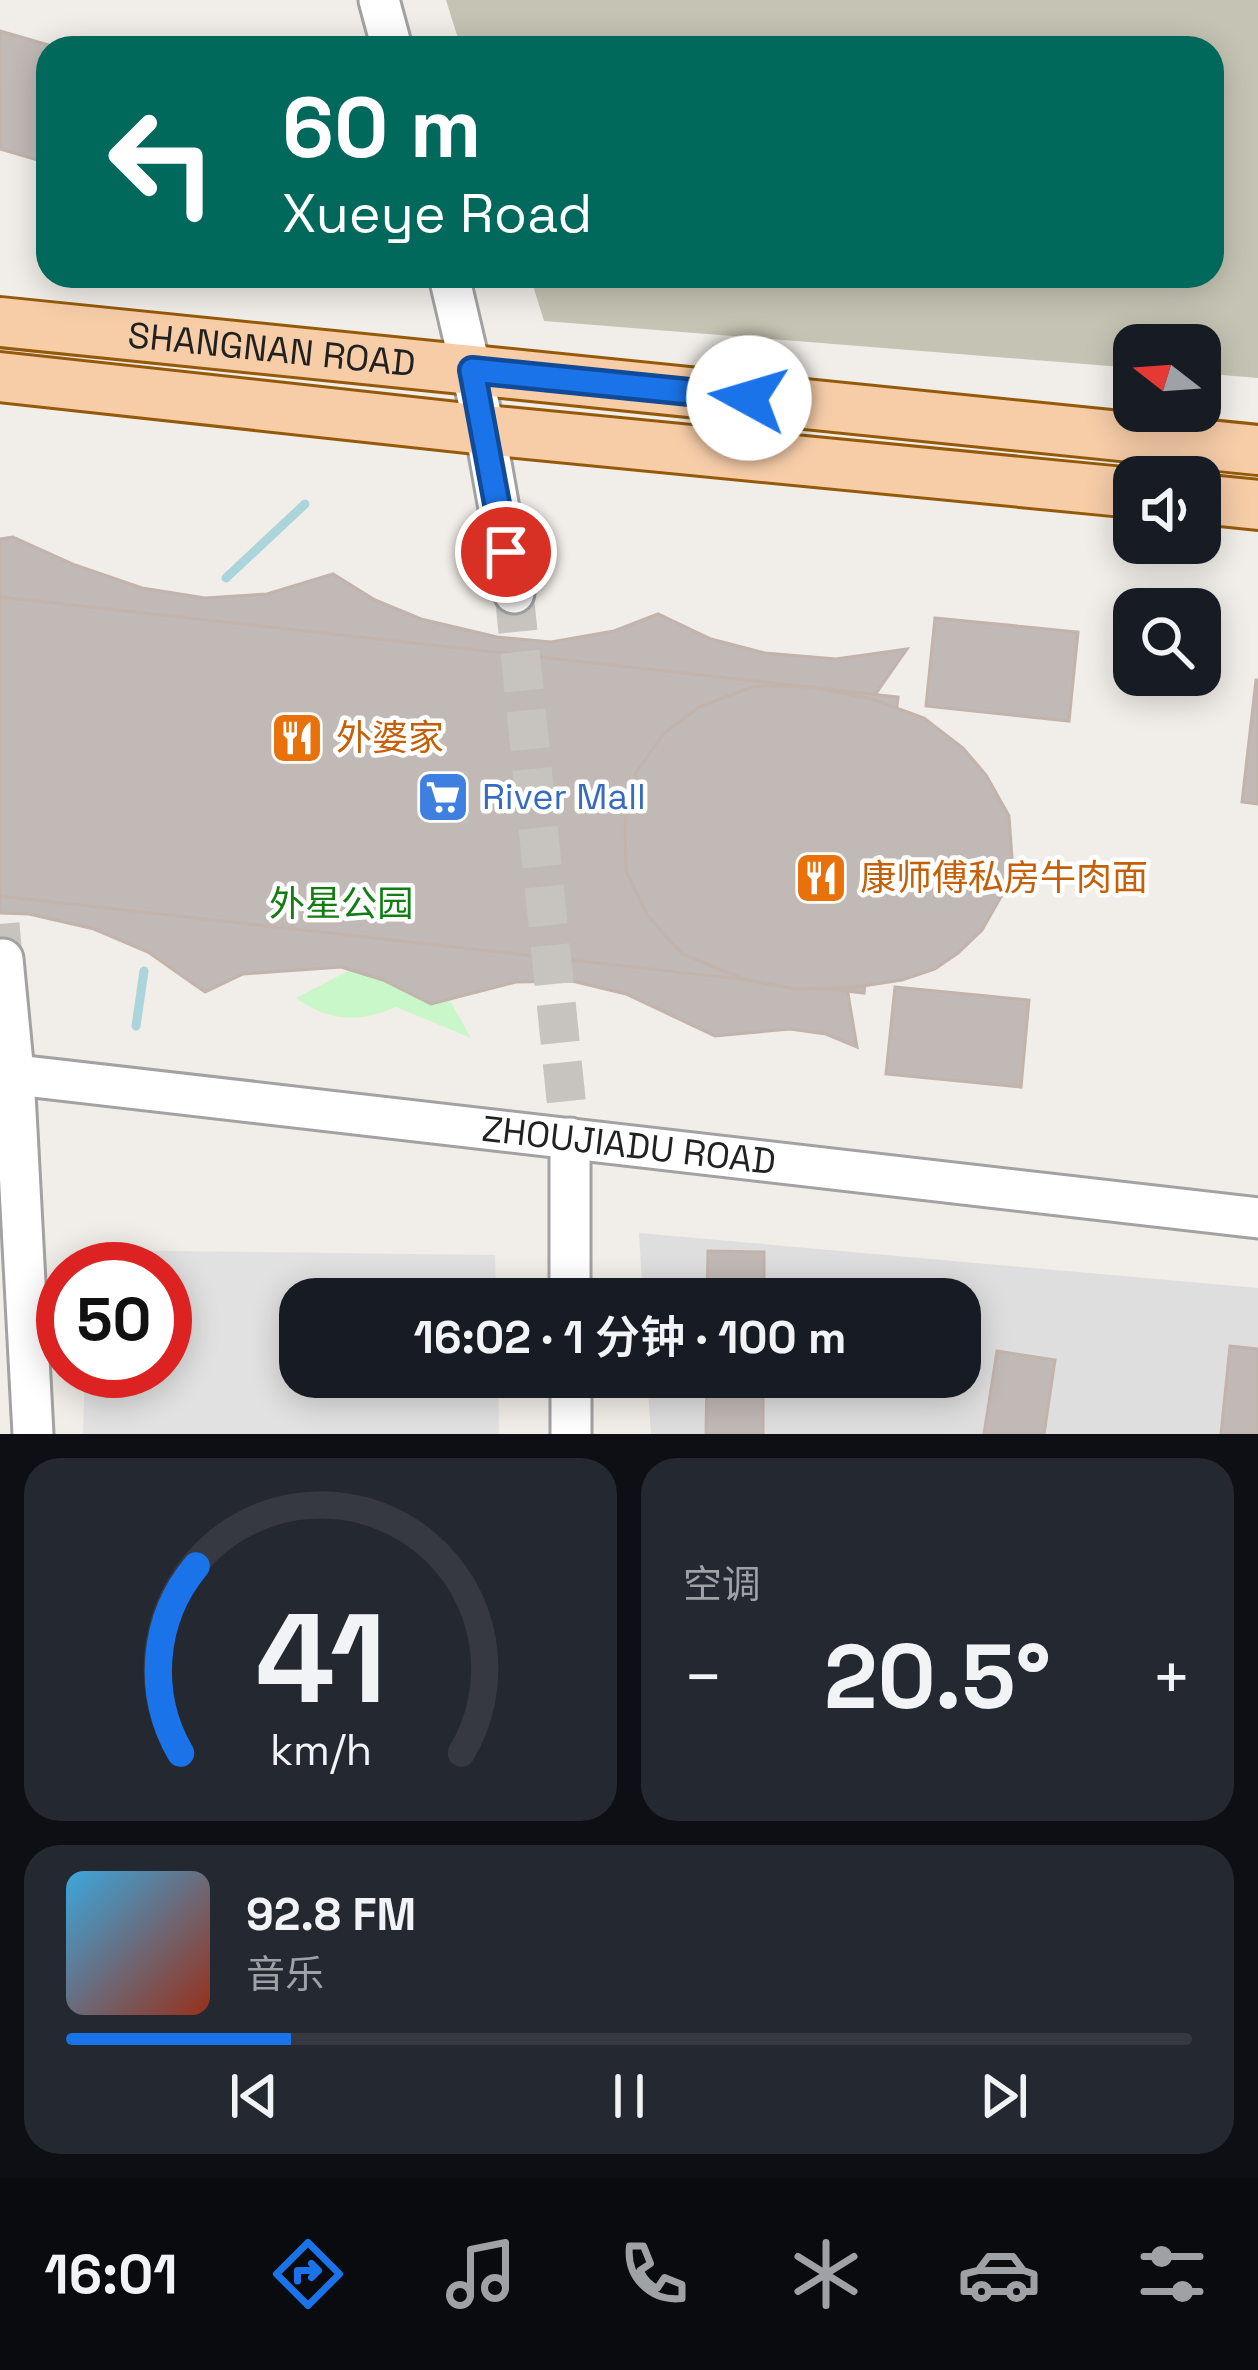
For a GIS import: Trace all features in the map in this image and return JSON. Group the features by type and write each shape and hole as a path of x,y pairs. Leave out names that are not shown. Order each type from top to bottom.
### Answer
{"main road":[{"name":"SHANGNAN ROAD","path":"0,322 1258,450"},
{"name":"SHANGNAN ROAD","path":"0,377 1113,491"},
{"path":"1221,501 1258,505"}],"street":[{"path":"380,0 389,36"},
{"path":"452,288 485,430 514,593"},
{"path":"3,959 33,1434"},
{"name":"ZHOUJIADU ROAD","path":"7,1073 1258,1218"},
{"path":"570,1138 570,1278"},
{"path":"571,1398 571,1434"}],"shaded area":[{"path":"446,0 1258,0 1258,378 1221,375 1221,324 1113,324 1113,366 544,321 534,288 1224,288 1224,36 457,36"},
{"path":"639,1233 1258,1288 1258,1434 651,1434 648,1398 981,1398 981,1278 642,1278"},
{"path":"192,1251 495,1255 496,1278 279,1278 279,1398 498,1398 499,1434 83,1434 84,1398 192,1398"}],"green space":[{"path":"400,944 428,962 471,1038 396,1007 344,1018 296,998"}],"building":[{"path":"0,31 36,41 36,160 0,149"},
{"name":"River Mall","path":"13,537 142,588 205,598 267,594 333,574 375,600 421,619 497,637 551,642 614,631 658,614 711,639 765,653 836,659 907,649 872,699 813,687 755,686 699,707 663,734 636,773 625,821 626,871 648,916 682,954 744,979 796,989 847,988 857,1047 826,1034 790,1029 715,1036 626,994 572,981 516,982 431,1004 383,980 341,967 243,974 205,992 148,952 94,929 29,914 0,913 0,539"},
{"name":"River Mall","path":"0,597 898,697 864,993 0,896"},
{"path":"935,618 1078,632 1069,721 926,706"},
{"path":"1258,680 1258,804 1242,802"},
{"path":"755,686 813,687 872,699 924,718 963,748 986,775 1009,816 1012,858 1002,895 982,930 958,953 935,969 902,980 796,989 744,979 682,954 648,916 626,871 625,821 636,773 663,734 699,707"},
{"path":"895,987 1029,1000 1021,1087 886,1074"},
{"path":"708,1251 764,1252 764,1278 707,1278"},
{"path":"1230,1346 1258,1349 1258,1434 1221,1434"},
{"path":"997,1351 1055,1360 1044,1434 984,1434"},
{"path":"707,1398 763,1398 763,1434 706,1434"}],"waterway":[{"path":"226,578 305,504"},
{"path":"136,1026 144,971"}],"tunnel":[{"path":"514,593 570,1138"},
{"path":"0,924 3,959"}],"place":[{"name":"外婆家","path":"297,738"},
{"name":"River Mall","path":"443,797"},
{"name":"康师傅私房牛肉面","path":"821,878"}],"route":[{"path":"506,552 472,370 749,398"}],"park label":[{"name":"外星公园","path":"341,904"}]}
